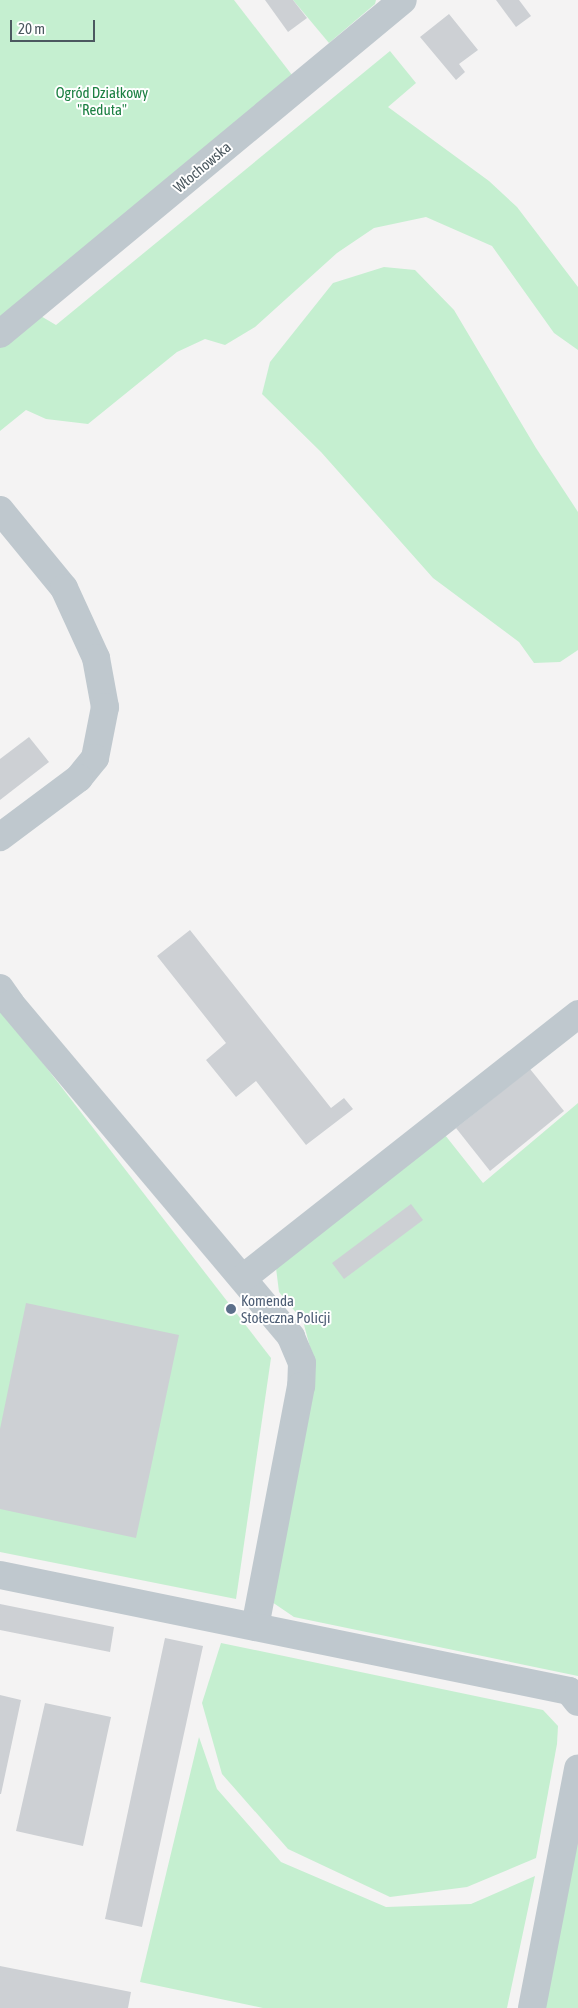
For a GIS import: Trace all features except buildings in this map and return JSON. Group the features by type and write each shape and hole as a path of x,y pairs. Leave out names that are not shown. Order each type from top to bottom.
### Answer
{"street":[{"name":"Włochowska","path":"0,334 403,0"},
{"path":"0,510 64,588 96,658 105,707 95,758 79,778 0,836"},
{"path":"4,997 243,1278 291,1337 302,1363 301,1386 255,1627"},
{"path":"243,1278 578,1014"},
{"path":"0,1575 569,1691 578,1702"},
{"path":"532,2008 578,1768"}],"green space":[{"name":"Ogród Działkowy \"Reduta\"","path":"0,0 234,0 292,75 0,317"},
{"path":"293,0 376,0 375,4 329,43"},
{"path":"390,51 416,83 388,107 489,181 517,207 578,287 578,350 554,333 492,246 426,217 374,228 337,253 255,327 225,345 205,339 177,352 88,424 46,419 26,410 0,431 0,346 39,315 56,325"},
{"path":"384,267 415,270 454,310 536,448 578,512 578,650 560,662 534,663 519,642 433,578 321,452 262,394 270,362 333,283"},
{"path":"0,1012 5,1014 271,1358 236,1599 0,1552"},
{"path":"578,1103 578,1676 294,1617 272,1602 315,1366 303,1321 279,1292 276,1268 445,1135 483,1183"},
{"path":"221,1643 543,1710 558,1726 557,1744 536,1858 467,1887 390,1897 288,1849 222,1774 202,1703"},
{"path":"199,1737 217,1789 281,1862 386,1907 471,1904 535,1876 507,2008 263,2008 140,1982"},
{"path":"578,1829 578,2008 544,2008"}],"place":[{"name":"Komenda Stołeczna Policji","path":"231,1309"}]}
